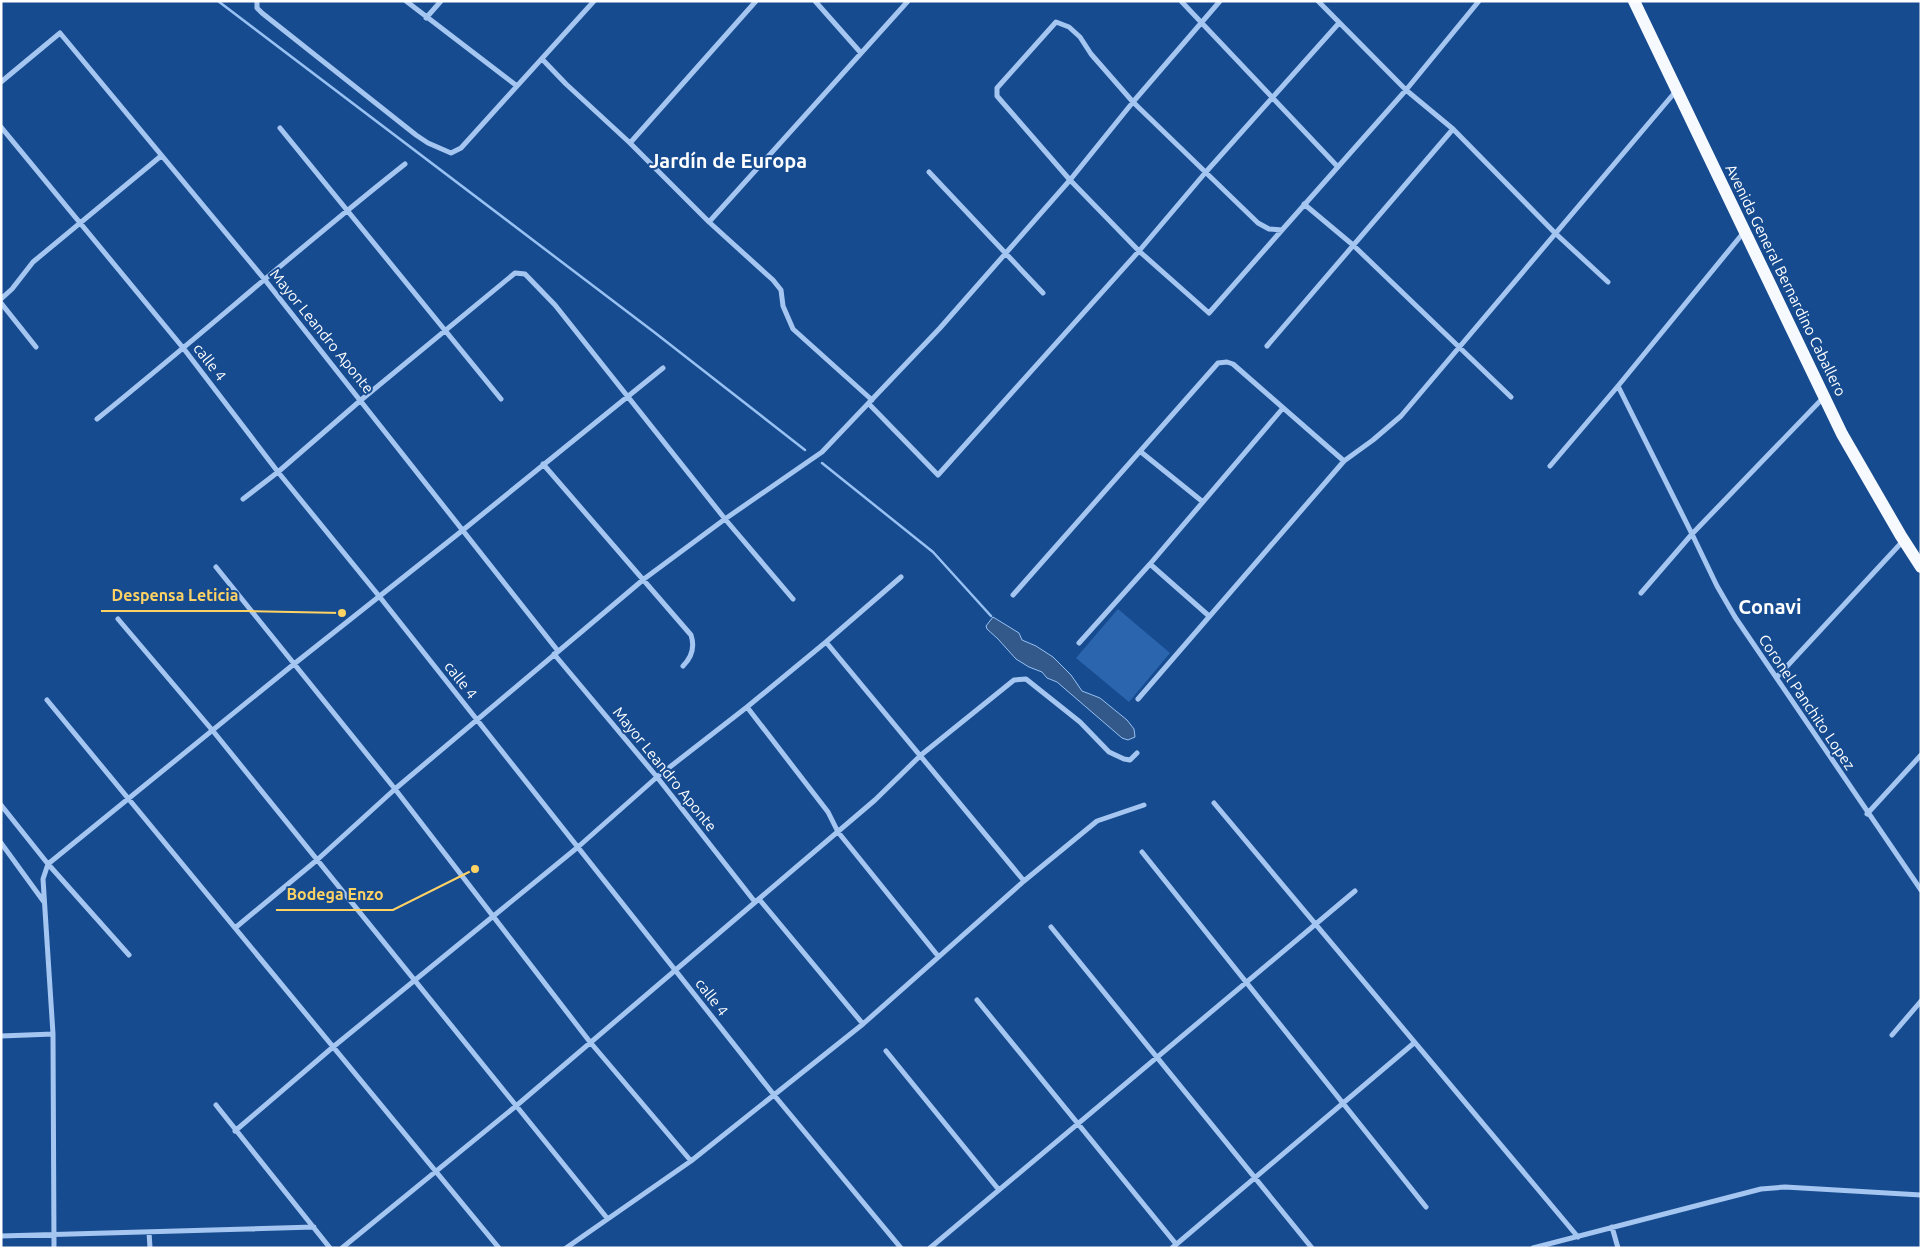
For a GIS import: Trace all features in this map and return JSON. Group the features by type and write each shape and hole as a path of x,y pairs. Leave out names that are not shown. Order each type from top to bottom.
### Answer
{"highway":[{"name":"Avenida General Bernardino Caballero","path":"1634,1 1842,434 1921,567"}],"street":[{"path":"257,1 257,8 262,13 416,134 441,150 451,152 461,148 594,1"},
{"path":"406,1 517,86"},
{"path":"426,18 441,1"},
{"path":"630,143 756,1"},
{"path":"815,1 860,53"},
{"path":"709,222 908,1"},
{"path":"1181,1 1200,24 1273,97 1338,167"},
{"path":"235,928 317,860 395,789 644,579 725,519 822,452 940,328 1070,180 1133,102 1220,1"},
{"path":"1318,1 1406,90 1453,129 1555,233 1608,282"},
{"path":"1282,230 1269,229 1258,223 1205,173 1133,102 1091,54 1080,37 1069,27 1056,22 997,88 996,96 1070,180 1140,251 1209,313 1406,90 1478,1"},
{"path":"542,59 709,222 773,280 781,290 783,306 793,328 870,402 938,474 1140,251 1205,173 1339,23"},
{"name":"Mayor Leandro Aponte","path":"1,82 60,33 265,280 463,530 556,652 757,901 863,1024"},
{"path":"1138,699 1344,461 1401,416 1676,91"},
{"name":"calle 4","path":"1,127 184,349 278,472 379,596 774,1095 901,1248"},
{"path":"280,128 501,399"},
{"path":"1267,346 1453,129"},
{"path":"1,299 12,290 32,262 161,156"},
{"path":"97,419 184,349 347,209 405,164"},
{"path":"929,172 1004,254 1043,293"},
{"path":"1304,204 1354,245 1458,348 1511,397"},
{"path":"1550,466 1744,232"},
{"path":"243,499 278,472 361,400 515,273 525,274 555,306 725,519 793,599"},
{"path":"1,303 36,347"},
{"path":"1013,595 1218,363 1227,362 1234,364 1344,461"},
{"path":"54,1248 53,1034 43,879 48,864 663,368"},
{"name":"Coronel Panchito Lopez","path":"1618,386 1716,586 1867,814 1921,890"},
{"path":"1641,593 1692,534 1824,396"},
{"path":"1079,643 1150,564 1283,408"},
{"path":"1140,452 1203,502"},
{"path":"543,464 691,635 694,645 688,661 683,666"},
{"path":"1777,677 1904,541"},
{"path":"1150,564 1209,616"},
{"path":"216,566 395,789 590,1042 691,1161"},
{"path":"234,1131 333,1047 578,847 657,776 747,707 901,577"},
{"path":"118,619 212,731 607,1218"},
{"path":"826,642 922,755 1024,881"},
{"path":"342,1248 435,1170 516,1106 676,971 875,800 922,755 1014,680 1026,679 1080,722 1109,752 1130,760 1138,754"},
{"path":"47,700 499,1248"},
{"path":"747,707 828,812 838,832 938,956"},
{"path":"1867,814 1921,755"},
{"path":"1214,803 1578,1237"},
{"path":"566,1248 691,1161 863,1024 1024,881 1097,821 1144,804"},
{"path":"1,805 48,864 129,955"},
{"path":"1,843 44,902"},
{"path":"1142,852 1426,1207"},
{"path":"930,1248 1356,891"},
{"path":"1051,927 1312,1248"},
{"path":"977,1000 1176,1244"},
{"path":"1892,1035 1921,1001"},
{"path":"1,1036 53,1034"},
{"path":"1172,1248 1414,1042"},
{"path":"886,1051 999,1190"},
{"path":"216,1106 234,1131 330,1248"},
{"path":"1533,1248 1761,1189 1785,1187 1921,1194"},
{"path":"1,1236 314,1227"},
{"path":"1612,1227 1618,1248"},
{"path":"149,1232 150,1248"}],"shaded area":[{"path":"1118,609 1170,653 1129,702 1076,658"},
{"path":"993,617 1019,633 1022,640 1053,657 1071,675 1082,691 1100,698 1127,720 1134,729 1135,737 1128,740 1122,738 1057,682 1016,659 987,629 986,626"}],"waterway":[{"path":"218,1 654,332 805,450"},
{"path":"822,463 933,552 991,616"}],"place":[{"name":"Despensa Leticia","path":"342,613"},
{"name":"Bodega Enzo","path":"475,869"}],"district":[{"name":"Jardín de Europa","path":"728,160"},
{"name":"Conavi","path":"1770,606"}]}
